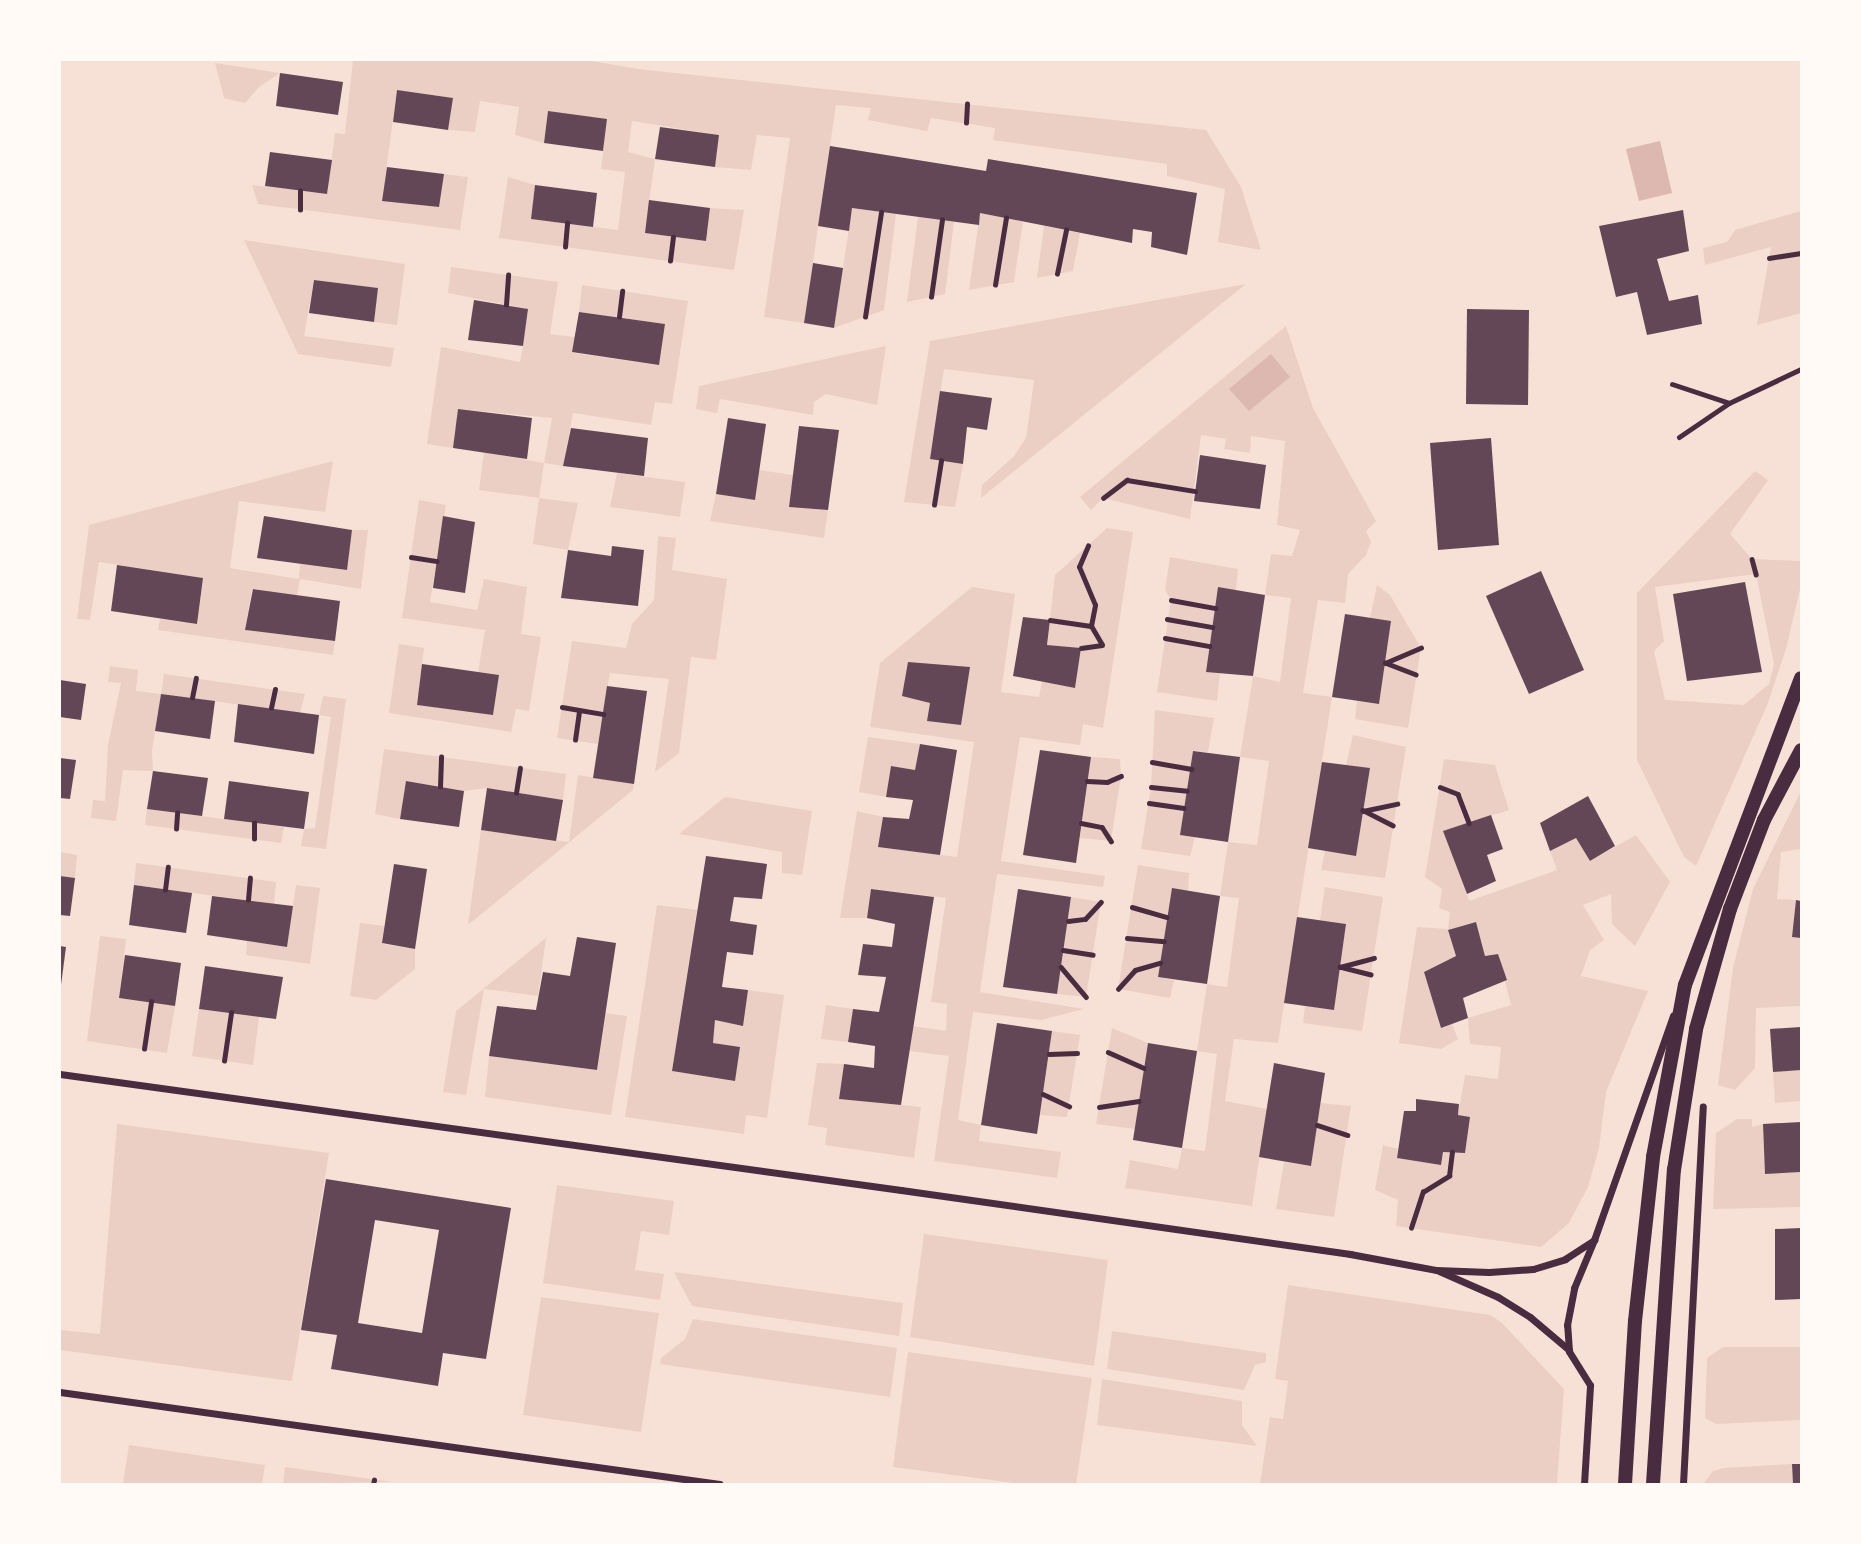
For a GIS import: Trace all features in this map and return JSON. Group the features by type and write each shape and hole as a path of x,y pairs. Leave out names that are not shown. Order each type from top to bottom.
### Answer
{"main road":[{"path":"1625,1485 1635,1321 1653,1157 1685,985 1801,678"},
{"path":"1653,1485 1674,1170 1696,1029 1730,909 1764,820 1801,750"}],"street":[{"path":"1569,1351 1567,1325 1574,1288 1594,1240 1685,985"},
{"path":"60,1074 1039,1209 1350,1254 1436,1270 1489,1272 1532,1269 1565,1259 1594,1240"},
{"path":"1683,1485 1703,1107"},
{"path":"1436,1270 1499,1297 1530,1317 1569,1351 1590,1385 1584,1485"},
{"path":"60,1392 720,1485"}],"lane":[{"path":"1679,437 1729,403 1801,369"},
{"path":"1671,384 1729,403"}],"path":[{"path":"966,123 967,104"},
{"path":"299,210 300,191"},
{"path":"865,317 881,212"},
{"path":"995,285 1006,218"},
{"path":"931,297 942,220"},
{"path":"565,247 567,223"},
{"path":"1058,274 1066,230"},
{"path":"670,261 673,237"},
{"path":"1769,258 1801,253"},
{"path":"506,305 508,275"},
{"path":"619,317 622,291"},
{"path":"934,505 941,461"},
{"path":"1103,498 1127,480 1195,491"},
{"path":"1081,648 1102,645 1091,626 1095,605 1079,567 1088,546"},
{"path":"411,557 437,561"},
{"path":"1752,559 1756,573"},
{"path":"1171,600 1215,608"},
{"path":"1167,619 1213,627"},
{"path":"1050,620 1091,626"},
{"path":"1165,638 1209,646"},
{"path":"1416,675 1385,663 1421,648"},
{"path":"191,698 195,678"},
{"path":"271,708 275,689"},
{"path":"562,707 603,714"},
{"path":"575,740 579,710"},
{"path":"440,787 442,757"},
{"path":"1152,762 1191,769"},
{"path":"516,793 520,768"},
{"path":"1087,781 1107,782 1121,776"},
{"path":"1151,787 1187,791"},
{"path":"1440,787 1458,794 1469,823"},
{"path":"1149,803 1184,808"},
{"path":"1393,826 1363,811 1397,804"},
{"path":"176,829 177,813"},
{"path":"254,823 254,839"},
{"path":"1081,823 1101,827 1111,841"},
{"path":"165,890 168,867"},
{"path":"248,900 250,878"},
{"path":"1068,921 1085,919 1101,902"},
{"path":"1132,907 1167,917"},
{"path":"1127,938 1164,941"},
{"path":"1063,950 1093,955"},
{"path":"1371,975 1340,967 1374,958"},
{"path":"1118,989 1135,970 1160,963"},
{"path":"1061,967 1086,997"},
{"path":"144,1049 150,1002"},
{"path":"224,1060 231,1013"},
{"path":"1108,1052 1144,1068"},
{"path":"1049,1054 1077,1053"},
{"path":"1043,1094 1069,1106"},
{"path":"1099,1107 1139,1101"},
{"path":"1317,1125 1347,1135"},
{"path":"1411,1228 1423,1192 1449,1176 1452,1152"}],"shaded area":[{"path":"353,60 587,60 638,69 1206,130 1241,187 1261,250 1218,242 1225,189 1167,176 1167,164 993,140 995,128 931,118 927,131 868,120 871,108 836,105 804,323 764,317 790,138 757,135 751,170 715,167 719,135 632,121 628,152 655,159 645,233 706,241 710,208 744,210 734,270 499,238 508,177 535,185 531,219 618,230 625,172 601,169 607,120 548,111 544,143 515,135 519,107 480,101 475,132 448,130 453,98 397,90 382,200 438,207 444,174 468,177 460,230 258,204 252,185 327,194 335,133 345,134"},
{"path":"215,63 280,73 259,87 245,103 224,98"},
{"path":"1660,141 1672,193 1639,201 1626,149"},
{"path":"852,208 896,214 884,310 834,328"},
{"path":"1801,211 1801,313 1757,325 1771,247 1705,265 1703,248 1727,242 1735,230"},
{"path":"980,213 1023,221 1014,282 969,290"},
{"path":"918,217 954,222 945,294 907,302"},
{"path":"1044,226 1080,233 1073,271 1037,278"},
{"path":"244,240 405,264 397,325 374,322 377,288 314,280 304,336 394,348 391,367 298,354"},
{"path":"451,267 558,282 550,334 575,337 573,353 658,365 665,324 579,312 582,285 688,301 672,404 655,402 651,425 573,413 563,466 544,463 552,418 459,409 453,448 427,444 441,347 520,362 523,346 528,309 448,293"},
{"path":"1246,284 981,498 982,485 1014,456 1026,438 1034,380 944,369 930,459 963,464 955,507 904,502 930,341"},
{"path":"1286,326 1313,408 1376,521 1366,531 1371,542 1366,555 1348,574 1345,603 1318,600 1303,693 1332,697 1278,1043 1234,1039 1225,1101 1267,1109 1252,1206 1125,1188 1130,1160 1178,1169 1182,1148 1205,1151 1217,1054 1197,1051 1207,984 1227,987 1239,898 1220,896 1228,842 1257,845 1269,761 1240,757 1253,676 1280,682 1291,598 1265,595 1271,554 1292,556 1300,530 1277,525 1285,441 1251,436 1250,453 1224,449 1226,439 1201,435 1190,519 1103,498 1091,510 1080,497"},
{"path":"886,346 877,405 826,394 814,402 813,415 720,399 717,413 696,409 699,386"},
{"path":"1271,354 1290,377 1249,411 1229,389"},
{"path":"484,452 544,463 539,498 479,490"},
{"path":"333,461 325,512 239,501 230,568 299,579 300,564 346,570 352,530 368,530 361,589 300,579 297,595 252,589 245,630 335,641 333,655 158,630 160,619 197,624 203,578 99,562 90,620 77,619 89,525"},
{"path":"759,470 793,475 790,507 828,510 824,538 710,521 716,494 755,500"},
{"path":"1755,471 1768,480 1730,534 1752,559 1801,561 1801,585 1786,649 1768,703 1696,866 1684,857 1637,760 1637,593","holes":["1756,574 1774,664 1769,684 1744,705 1665,700 1654,651 1664,641 1655,587"]},
{"path":"617,473 685,482 680,517 610,507"},
{"path":"539,498 578,503 568,550 533,544"},
{"path":"419,500 446,505 430,602 477,610 484,579 527,587 521,634 541,637 529,711 516,709 511,732 389,713 399,644 424,648 417,705 493,714 499,675 478,672 485,630 402,618"},
{"path":"1107,528 1133,532 1103,728 1083,724 1080,745 1020,737 1001,861 1105,876 1103,887 997,874 980,992 1084,1009 1041,1020 973,1012 958,1120 981,1125 979,1141 1061,1152 1057,1178 934,1161 949,1056 910,1051 913,1026 946,1031 947,1004 931,1002 946,898 872,889 867,918 840,918 857,811 883,817 879,847 957,857 974,742 870,727 880,663 972,587 1015,594 1001,692 1039,697 1042,681 1075,688 1081,648 1047,645 1055,575"},
{"path":"658,536 676,538 672,570 727,579 716,660 691,657 679,753 655,772 669,679 610,673 598,744 557,738 572,641 626,648 632,624 654,600"},
{"path":"1170,557 1238,569 1236,590 1215,608 1206,671 1220,673 1217,701 1157,692 1171,600 1165,590"},
{"path":"1377,585 1390,595 1421,648 1408,728 1355,719 1357,701 1379,703 1391,621 1370,618"},
{"path":"110,666 138,670 136,691 161,694 152,751 153,771 123,770 116,821 91,818 93,800 105,801 108,745 121,683 108,682"},
{"path":"164,674 305,694 300,713 161,694"},
{"path":"323,696 346,699 326,849 301,846 304,829 315,828 331,717 319,715"},
{"path":"1155,710 1214,718 1208,752 1193,751 1181,835 1195,837 1190,856 1141,849 1151,787"},
{"path":"1353,735 1406,747 1385,878 1321,870 1325,851 1356,855 1370,769 1346,765"},
{"path":"868,737 920,744 915,770 891,766 886,797 859,792"},
{"path":"384,749 566,774 563,800 487,788 464,791 406,781 400,819 375,814"},
{"path":"1091,757 1120,759 1121,776 1111,841 1080,838"},
{"path":"1444,759 1495,765 1509,810 1444,831 1469,901 1557,870 1550,851 1576,838 1590,861 1636,835 1670,882 1635,946 1612,924 1611,894 1583,905 1604,940 1590,950 1581,976 1648,991 1606,1092 1599,1148 1588,1187 1569,1223 1541,1247 1396,1226 1398,1200 1375,1190 1383,1145 1398,1149 1397,1158 1441,1164 1443,1152 1465,1153 1469,1117 1458,1115 1465,1075 1498,1079 1501,1047 1470,1044 1468,1018 1511,1005 1498,954 1485,956 1476,922 1448,930 1456,956 1424,972 1441,1028 1452,1024 1458,1039 1441,1049 1399,1043 1417,927 1448,929 1450,912 1439,908 1442,889 1425,877"},
{"path":"578,775 634,784 633,790 468,925 481,830 569,842"},
{"path":"1801,791 1801,849 1781,852 1777,899 1796,900 1792,937 1801,938 1801,1006 1756,1008 1755,1068 1735,1090 1718,1085 1733,968 1753,889"},
{"path":"725,797 812,811 802,875 782,873 782,852 679,834"},
{"path":"147,809 284,827 281,843 145,825"},
{"path":"60,852 77,855 75,878 60,876"},
{"path":"136,863 276,882 274,904 134,885"},
{"path":"1138,865 1189,873 1188,891 1172,889 1158,977 1174,980 1170,998 1118,989"},
{"path":"296,885 320,888 310,964 246,955 247,941 287,947"},
{"path":"1325,887 1383,897 1362,1031 1303,1023 1305,1006 1334,1009 1346,924 1320,920"},
{"path":"1071,897 1101,902 1086,997 1057,994"},
{"path":"657,905 697,910 672,1071 734,1081 740,1047 713,1043 715,1020 748,990 784,995 767,1118 746,1115 744,1134 625,1117"},
{"path":"360,923 385,926 383,944 415,949 415,969 376,1000 350,996"},
{"path":"100,936 126,939 119,998 175,1006 167,1053 87,1041"},
{"path":"546,938 538,996 484,989 466,1095 443,1092 456,1011"},
{"path":"826,1005 853,1009 848,1042 821,1039"},
{"path":"199,1009 259,1017 253,1065 192,1056"},
{"path":"606,1013 627,1016 611,1115 485,1097 489,1056 597,1070"},
{"path":"1112,1028 1148,1043 1135,1129 1096,1124"},
{"path":"1052,1031 1080,1035 1067,1117 1040,1115"},
{"path":"817,1063 844,1064 839,1099 921,1107 914,1158 825,1145 827,1128 808,1125"},
{"path":"1801,1070 1801,1101 1775,1103 1773,1072"},
{"path":"1320,1103 1351,1106 1334,1217 1276,1209 1284,1162 1311,1166"},
{"path":"1737,1119 1752,1119 1752,1127 1763,1124 1765,1174 1801,1172 1801,1207 1713,1209 1716,1133"},
{"path":"117,1124 329,1153 292,1381 60,1350 60,1330 100,1334"},
{"path":"557,1185 674,1201 669,1235 641,1231 635,1270 664,1274 660,1300 543,1283"},
{"path":"924,1234 1108,1260 1094,1366 910,1337"},
{"path":"674,1272 903,1303 899,1336 692,1306"},
{"path":"1288,1285 1490,1315 1501,1322 1564,1389 1557,1484 1260,1484 1270,1417 1283,1419 1288,1381 1275,1379"},
{"path":"541,1297 659,1313 641,1432 523,1415"},
{"path":"693,1319 897,1348 890,1397 660,1364 661,1358 685,1339"},
{"path":"1112,1331 1266,1353 1266,1362 1255,1365 1244,1390 1107,1369"},
{"path":"1723,1347 1801,1347 1801,1420 1716,1424 1705,1418 1707,1358"},
{"path":"908,1352 1092,1378 1076,1484 1022,1484 893,1467"},
{"path":"1102,1379 1242,1401 1242,1425 1257,1446 1097,1425"},
{"path":"129,1445 265,1465 262,1484 123,1484"},
{"path":"1792,1464 1793,1484 1703,1484 1713,1471 1724,1468"},
{"path":"285,1467 392,1482 283,1484"}],"building":[{"path":"280,73 343,82 338,115 276,106"},
{"path":"397,90 453,98 448,130 393,122"},
{"path":"548,111 607,119 603,151 544,143"},
{"path":"660,127 719,135 715,167 655,159"},
{"path":"830,146 986,171 988,159 1197,193 1187,255 1151,247 1152,232 1133,229 1132,243 980,213 979,225 852,208 849,231 818,226"},
{"path":"270,152 332,160 327,194 265,186"},
{"path":"387,167 444,174 439,207 382,201"},
{"path":"535,185 597,193 593,227 531,219"},
{"path":"649,200 710,208 706,241 645,233"},
{"path":"1683,210 1689,251 1657,259 1669,301 1698,295 1702,324 1647,335 1637,292 1616,297 1599,226"},
{"path":"813,263 843,268 834,328 804,323"},
{"path":"314,280 378,288 374,322 309,313"},
{"path":"474,300 528,309 523,346 468,340"},
{"path":"1467,309 1529,310 1528,405 1466,404"},
{"path":"579,312 665,324 659,365 572,352"},
{"path":"940,391 992,398 987,430 967,427 963,464 930,459"},
{"path":"458,409 532,418 527,459 453,448"},
{"path":"728,418 766,424 755,500 716,494"},
{"path":"799,426 839,430 828,510 789,507"},
{"path":"571,428 648,438 644,476 563,466"},
{"path":"1491,438 1499,545 1438,550 1430,443"},
{"path":"1200,455 1266,465 1260,509 1194,501"},
{"path":"264,516 352,530 347,570 257,558"},
{"path":"443,516 475,522 465,593 433,588"},
{"path":"612,546 644,550 638,606 561,598 568,550 611,556"},
{"path":"117,565 203,578 197,624 111,611"},
{"path":"1541,571 1584,670 1529,694 1486,596"},
{"path":"1745,582 1762,672 1687,681 1673,594"},
{"path":"1218,587 1265,595 1253,676 1206,672"},
{"path":"253,589 340,601 335,641 245,630"},
{"path":"1345,614 1391,621 1379,704 1332,697"},
{"path":"1023,617 1050,620 1047,645 1081,648 1075,688 1013,676"},
{"path":"908,662 970,667 961,725 927,721 930,703 902,696"},
{"path":"422,664 499,675 493,715 417,705"},
{"path":"60,680 86,684 81,720 60,717"},
{"path":"607,686 647,691 634,784 593,778"},
{"path":"161,694 215,701 210,739 155,731"},
{"path":"238,704 319,715 314,754 234,742"},
{"path":"920,744 957,750 940,855 878,847 883,817 909,819 913,800 886,797 891,766 915,770"},
{"path":"1040,750 1091,757 1076,863 1023,855"},
{"path":"1193,751 1240,757 1228,842 1180,835"},
{"path":"60,758 76,760 70,799 60,798"},
{"path":"1322,762 1370,768 1356,856 1308,848"},
{"path":"153,771 208,778 202,816 147,809"},
{"path":"229,781 309,792 304,829 224,819"},
{"path":"406,781 464,791 459,827 400,819"},
{"path":"487,788 563,800 556,841 481,830"},
{"path":"1588,796 1615,846 1590,861 1576,838 1550,851 1540,823"},
{"path":"1491,815 1503,849 1487,855 1496,881 1467,894 1443,831"},
{"path":"706,856 767,864 762,899 734,897 730,921 757,925 753,955 727,952 722,987 748,990 743,1026 715,1020 713,1043 740,1047 735,1081 672,1071"},
{"path":"394,864 427,869 415,949 382,943"},
{"path":"60,876 75,878 70,916 60,915"},
{"path":"134,885 192,893 186,933 129,925"},
{"path":"1172,888 1220,896 1207,984 1158,977"},
{"path":"871,889 934,897 901,1105 839,1099 844,1064 874,1068 875,1046 848,1042 853,1009 879,1012 886,977 858,975 863,944 892,947 895,924 867,918"},
{"path":"1018,889 1071,897 1057,994 1003,987"},
{"path":"212,896 293,906 287,947 207,935"},
{"path":"1796,900 1801,901 1801,938 1792,937"},
{"path":"1297,917 1346,924 1334,1010 1284,1003"},
{"path":"1476,922 1485,956 1498,954 1507,980 1463,998 1468,1018 1441,1028 1424,972 1456,956 1448,930"},
{"path":"577,937 616,943 597,1070 489,1056 497,1006 536,1010 543,972 570,976"},
{"path":"60,946 66,947 61,985 60,985"},
{"path":"125,955 181,963 175,1006 119,998"},
{"path":"205,966 283,977 276,1019 199,1009"},
{"path":"997,1023 1052,1031 1037,1134 981,1125"},
{"path":"1801,1027 1801,1070 1773,1072 1770,1029"},
{"path":"1148,1043 1197,1051 1182,1148 1133,1140"},
{"path":"1274,1063 1325,1073 1311,1166 1259,1157"},
{"path":"1416,1099 1459,1104 1458,1115 1470,1117 1465,1153 1443,1152 1441,1165 1397,1158 1404,1111 1416,1111"},
{"path":"1801,1122 1801,1172 1765,1174 1763,1124"},
{"path":"326,1179 511,1208 486,1359 443,1353 438,1386 331,1369 337,1335 301,1330","holes":["375,1220 439,1230 422,1333 358,1323"]},
{"path":"1801,1228 1801,1299 1775,1300 1775,1229"},
{"path":"1792,1464 1801,1464 1801,1484 1793,1484"}]}
